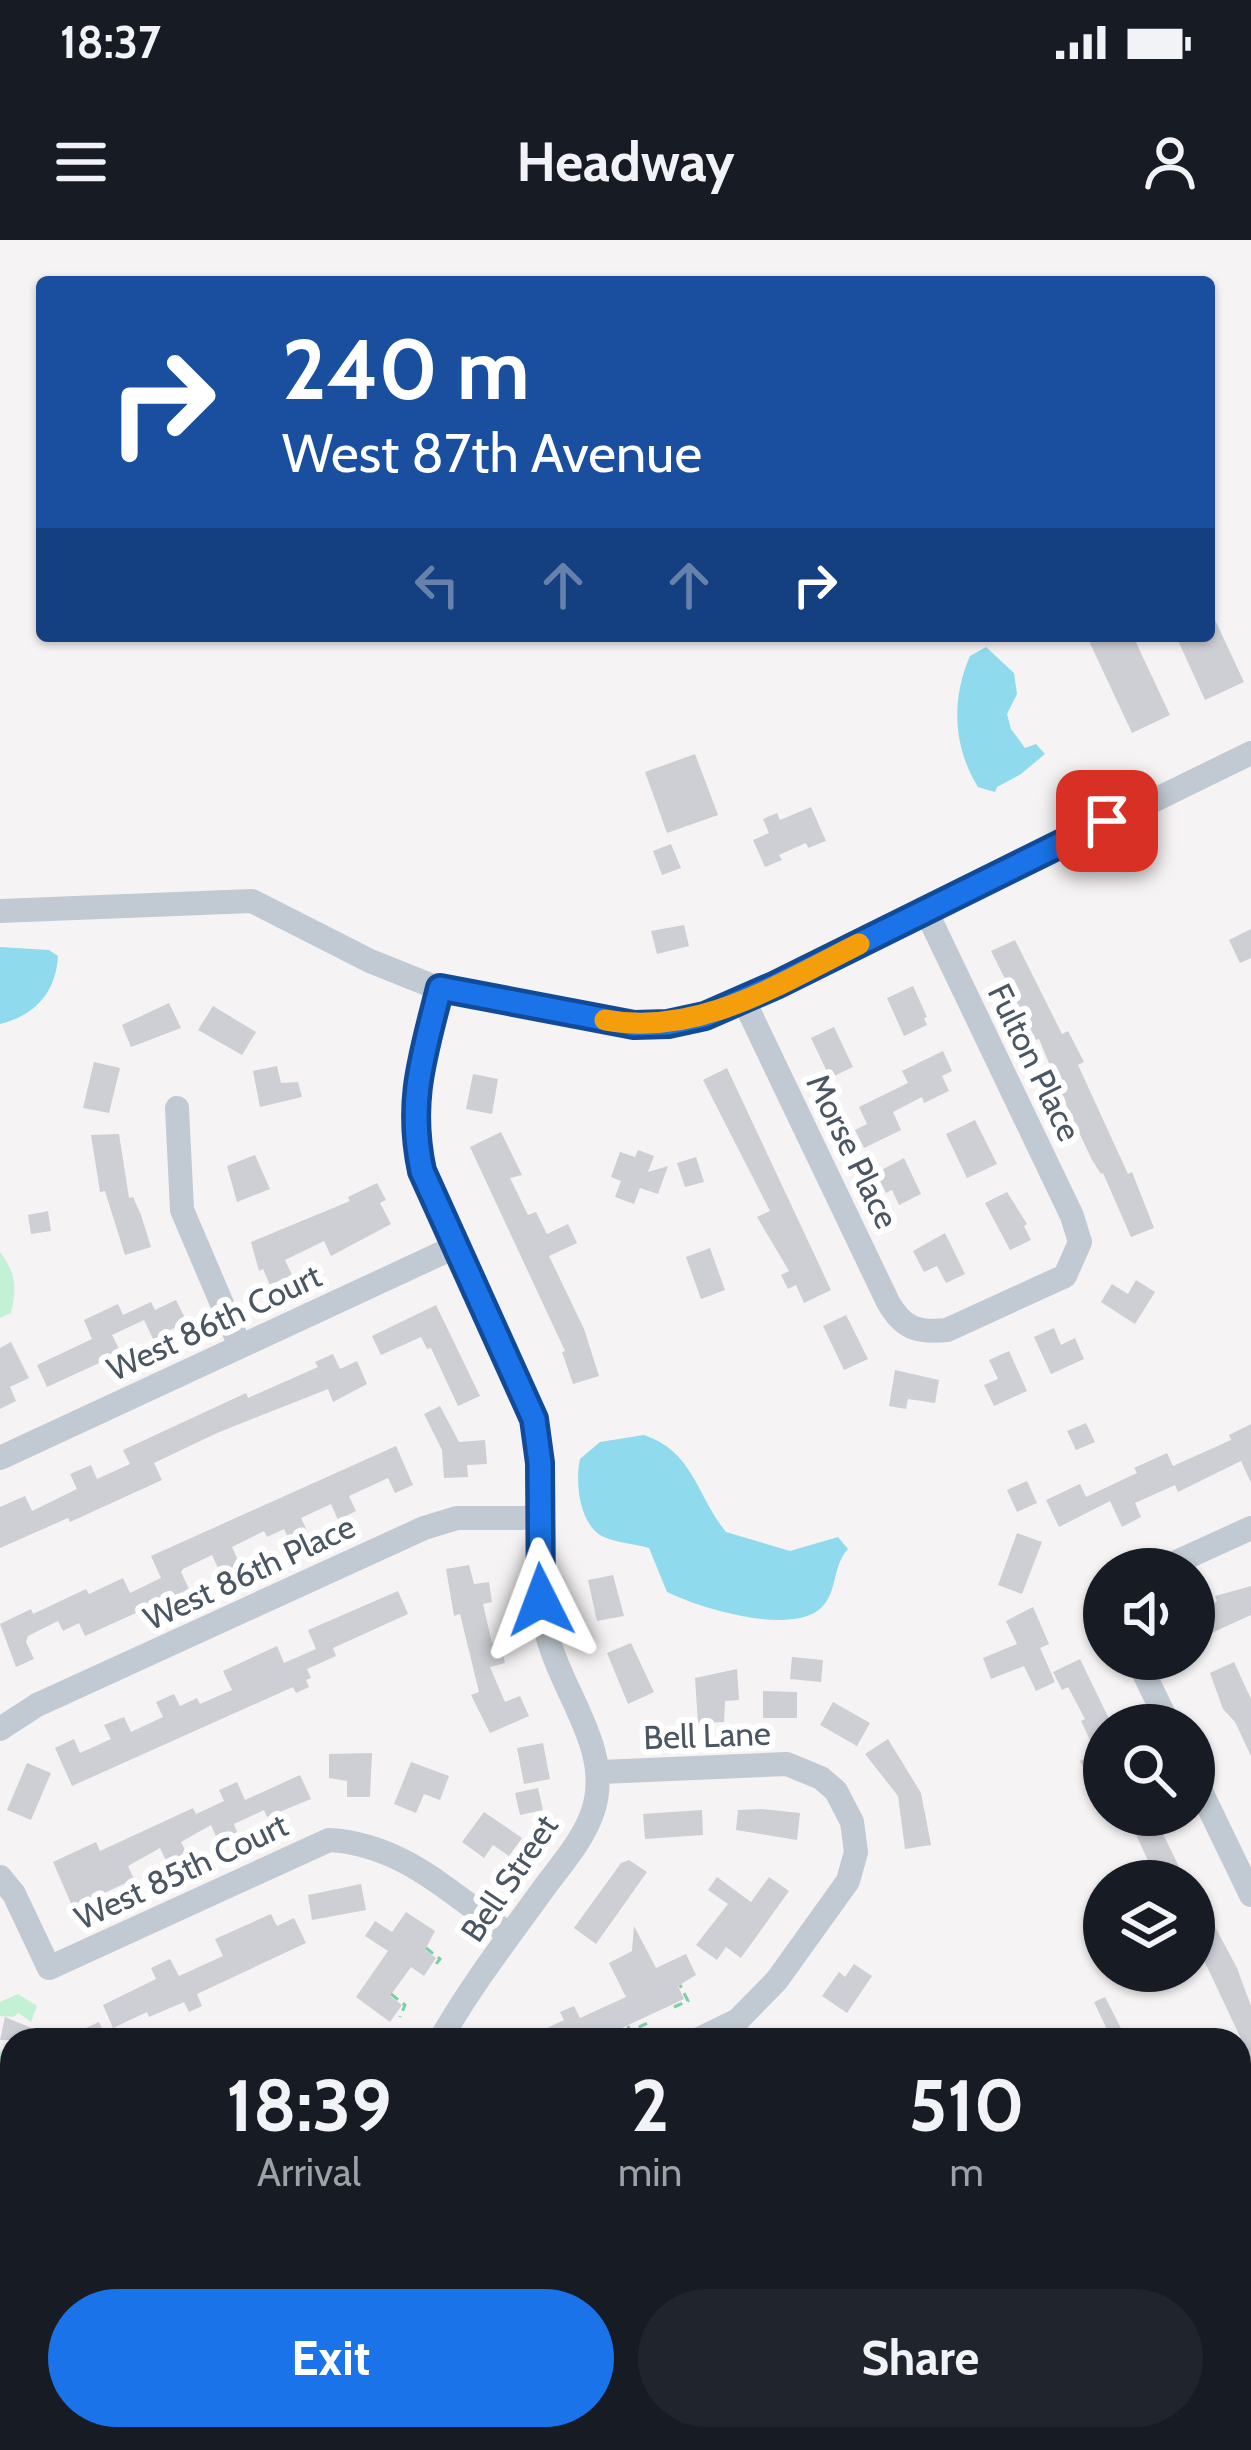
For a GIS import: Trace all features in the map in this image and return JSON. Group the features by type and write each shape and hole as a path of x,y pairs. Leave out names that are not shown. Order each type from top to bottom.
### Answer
{"street":[{"path":"0,911 252,901 370,961 440,988 634,1025 668,1024 744,1000 1251,753"},
{"name":"Fulton Place","path":"907,1327 947,1330 1065,1276 1080,1242 1072,1216 926,911"},
{"path":"440,988 415,1093 414,1136 422,1171 534,1419 540,1463 538,1577 549,1642 601,1772"},
{"name":"Morse Place","path":"744,1000 888,1302 907,1327"},
{"path":"177,1108 182,1210 240,1346"},
{"name":"West 86th Court","path":"0,1458 457,1246"},
{"name":"West 86th Place","path":"0,1729 37,1706 424,1528 457,1518 538,1518"},
{"path":"1207,1548 1251,1528"},
{"name":"Bell Lane","path":"601,1772 788,1764 821,1778 836,1791 855,1832 856,1852 848,1881 777,1980 738,2020 722,2028"},
{"name":"Bell Street","path":"448,2028 572,1850 592,1813 601,1772"},
{"path":"1215,1820 1251,1895"},
{"name":"West 85th Court","path":"0,1877 14,1894 49,1968 329,1840 357,1841 399,1857 510,1935"}],"path":[{"path":"426,1948 440,1959 433,1968"},
{"path":"674,2007 688,2001 680,1985"},
{"path":"392,1994 405,2006 400,2017"},
{"path":"637,2028 650,2022"}],"green space":[{"path":"0,1252 14,1288 11,1313 0,1318"},
{"path":"18,1994 37,2006 31,2022 19,2013 0,2016 0,2002"}],"water":[{"path":"986,647 1014,673 1017,694 1007,714 1011,729 1025,748 1036,744 1045,754 995,792 978,787 964,756 958,723 964,672 970,656"},
{"path":"0,947 49,950 58,956 53,981 41,1001 0,1024"},
{"path":"644,1435 684,1463 726,1532 790,1551 838,1537 848,1549 821,1608 789,1620 700,1605 667,1592 649,1548 611,1539 593,1529 580,1500 580,1459 600,1442"}],"building":[{"path":"1215,620 1244,682 1205,700 1179,642 1215,642"},
{"path":"1089,642 1136,642 1170,715 1132,733"},
{"path":"695,754 718,815 667,833 645,772"},
{"path":"811,807 826,841 808,848 806,843 765,867 753,840 769,833 763,819 777,813 780,820"},
{"path":"671,844 681,868 662,875 653,851"},
{"path":"684,925 689,946 657,954 651,931"},
{"path":"1251,929 1251,958 1240,963 1229,940"},
{"path":"1015,940 1062,1034 1068,1031 1084,1062 1078,1065 1128,1174 1132,1172 1154,1228 1131,1237 1039,1039 991,951"},
{"path":"913,986 927,1025 904,1036 887,998"},
{"path":"169,1003 181,1028 131,1047 122,1025"},
{"path":"213,1006 256,1032 242,1055 198,1030"},
{"path":"834,1027 853,1067 830,1078 811,1038"},
{"path":"943,1051 952,1071 942,1076 949,1091 924,1103 922,1097 893,1112 901,1130 864,1148 855,1130 867,1124 859,1107 908,1083 902,1071"},
{"path":"94,1062 120,1068 109,1113 83,1108"},
{"path":"277,1066 281,1083 298,1082 302,1097 260,1107 253,1071"},
{"path":"727,1068 831,1290 804,1303 796,1285 788,1289 781,1275 789,1271 757,1217 770,1211 703,1080"},
{"path":"473,1074 498,1079 492,1114 466,1109"},
{"path":"975,1120 997,1164 967,1178 946,1134"},
{"path":"501,1132 522,1175 510,1178 528,1215 536,1212 547,1234 568,1224 577,1243 549,1256 584,1329 599,1376 573,1384 565,1351 470,1147"},
{"path":"119,1134 129,1198 133,1197 151,1247 125,1255 105,1191 100,1192 91,1135"},
{"path":"638,1150 654,1156 648,1172 668,1166 658,1194 640,1188 634,1204 615,1197 621,1181 611,1177 620,1152 635,1157"},
{"path":"255,1155 270,1189 237,1202 227,1166"},
{"path":"696,1157 704,1182 685,1187 677,1163"},
{"path":"904,1158 921,1194 899,1205 876,1173"},
{"path":"377,1183 386,1200 380,1203 391,1224 331,1256 324,1241 285,1260 292,1275 270,1285 263,1269 259,1271 251,1242 350,1201 348,1197"},
{"path":"1007,1192 1031,1240 1010,1250 985,1203"},
{"path":"48,1211 51,1231 31,1234 28,1215"},
{"path":"945,1233 965,1274 946,1283 937,1266 924,1272 913,1251"},
{"path":"710,1248 725,1290 701,1299 686,1257"},
{"path":"1136,1280 1155,1292 1135,1324 1101,1302 1112,1284 1128,1294"},
{"path":"176,1300 187,1322 171,1333 154,1341 144,1320 112,1335 121,1353 47,1387 37,1365 92,1339 84,1320 118,1304 123,1315 151,1302 155,1310"},
{"path":"436,1305 480,1396 458,1406 431,1348 427,1349 421,1337 381,1355 372,1336"},
{"path":"846,1315 868,1359 844,1370 823,1326"},
{"path":"1054,1328 1061,1345 1075,1338 1084,1359 1051,1374 1034,1337"},
{"path":"11,1342 29,1378 10,1387 16,1401 0,1409 0,1348"},
{"path":"1009,1351 1027,1391 994,1406 984,1385 998,1379 989,1360"},
{"path":"333,1354 340,1369 357,1361 367,1384 333,1402 328,1389 217,1433 154,1463 162,1480 0,1548 0,1507 25,1496 32,1511 77,1489 70,1474 91,1465 97,1479 130,1464 123,1450 246,1393 248,1398 318,1367 315,1362"},
{"path":"895,1370 939,1380 935,1403 908,1399 906,1409 889,1406"},
{"path":"440,1406 459,1442 485,1440 487,1464 467,1465 468,1477 444,1478 442,1450 424,1414"},
{"path":"1086,1423 1095,1442 1076,1450 1067,1431"},
{"path":"1251,1424 1251,1483 1241,1461 1178,1492 1175,1485 1135,1503 1141,1517 1122,1527 1110,1501 1059,1527 1046,1500 1080,1484 1086,1497 1167,1453 1173,1466 1231,1440 1229,1435"},
{"path":"396,1446 413,1485 395,1493 388,1478 349,1496 356,1511 338,1520 331,1504 301,1518 308,1533 290,1542 284,1529 267,1537 264,1531 232,1547 240,1565 221,1574 212,1555 183,1569 189,1589 85,1636 79,1623 63,1631 58,1621 28,1636 34,1659 16,1667 0,1624 123,1578 130,1593 161,1578 151,1556"},
{"path":"1027,1481 1037,1503 1017,1512 1007,1490"},
{"path":"1017,1533 1042,1542 1022,1594 998,1585"},
{"path":"469,1565 474,1584 489,1582 492,1602 483,1604 492,1643 500,1641 505,1663 490,1667 505,1702 520,1696 529,1716 490,1733 471,1695 479,1692 460,1614 454,1616 446,1569"},
{"path":"613,1575 624,1616 597,1621 588,1580"},
{"path":"1251,1586 1251,1615 1215,1631 1215,1596"},
{"path":"398,1591 408,1614 333,1648 336,1656 307,1669 309,1687 296,1693 293,1687 72,1786 55,1748 74,1739 80,1753 111,1739 104,1725 124,1717 131,1732 163,1717 156,1702 174,1694 180,1706 197,1698 200,1704 232,1690 223,1671 277,1646 284,1663 316,1649 308,1630"},
{"path":"1033,1607 1049,1644 1040,1648 1055,1682 1036,1691 1024,1666 991,1679 983,1658 1017,1644 1006,1621"},
{"path":"631,1643 654,1692 628,1704 607,1653"},
{"path":"792,1657 823,1660 821,1682 790,1679"},
{"path":"1080,1659 1083,1680 1090,1680 1102,1704 1083,1704 1083,1715 1068,1687 1062,1690 1053,1672"},
{"path":"1234,1662 1251,1699 1251,1756 1235,1722 1223,1709 1213,1680 1215,1671"},
{"path":"737,1669 739,1700 725,1701 724,1722 698,1723 695,1678"},
{"path":"763,1691 797,1692 797,1718 763,1718"},
{"path":"833,1702 870,1723 857,1746 820,1725"},
{"path":"888,1739 921,1793 931,1845 905,1849 898,1796 865,1754"},
{"path":"543,1743 550,1779 524,1784 517,1748"},
{"path":"372,1753 370,1797 347,1797 347,1781 329,1778 329,1754"},
{"path":"411,1762 449,1776 440,1800 424,1794 416,1813 394,1804"},
{"path":"27,1763 51,1773 31,1820 7,1810"},
{"path":"300,1775 311,1799 267,1817 264,1810 234,1824 237,1832 218,1841 211,1825 181,1842 187,1854 167,1863 160,1848 128,1866 134,1879 73,1908 53,1862 96,1842 100,1851 193,1808 196,1814 224,1801 219,1790 237,1782 245,1800"},
{"path":"538,1788 543,1810 520,1815 515,1793"},
{"path":"702,1810 703,1835 645,1839 643,1814"},
{"path":"738,1810 800,1813 797,1840 736,1830"},
{"path":"484,1812 522,1838 509,1856 493,1845 484,1858 462,1842"},
{"path":"1137,1836 1164,1836 1176,1860 1148,1860"},
{"path":"629,1860 647,1872 596,1944 574,1928 621,1863"},
{"path":"717,1877 751,1902 769,1877 789,1891 741,1958 726,1947 717,1960 696,1945 728,1904 708,1890"},
{"path":"361,1884 366,1910 312,1920 308,1895"},
{"path":"406,1912 435,1931 425,1950 436,1958 424,1976 411,1967 390,1996 402,2005 390,2022 356,1997 388,1951 365,1936 375,1921 392,1932"},
{"path":"271,1914 277,1926 294,1918 306,1943 197,1994 202,2006 189,2012 184,2002 113,2028 103,2005 156,1979 151,1968 170,1959 179,1976 223,1956 215,1939"},
{"path":"634,1926 656,1968 686,1954 696,1975 678,1986 684,1999 622,2028 547,2028 564,2020 560,2012 574,2006 580,2018 626,1997 609,1963 632,1951"},
{"path":"1215,1927 1251,2006 1251,2028 1236,2028 1215,1984"},
{"path":"854,1964 872,1976 847,2013 822,1996 839,1972 845,1977"},
{"path":"1105,1997 1121,2028 1106,2028 1094,2002"},
{"path":"5,2017 31,2028 3,2028"}],"slow traffic":[{"path":"605,1020 644,1025 705,1016 859,944"}],"route":[{"path":"541,1600 540,1463 534,1419 422,1171 414,1136 415,1093 440,988 634,1025 705,1016 1107,821"}]}
